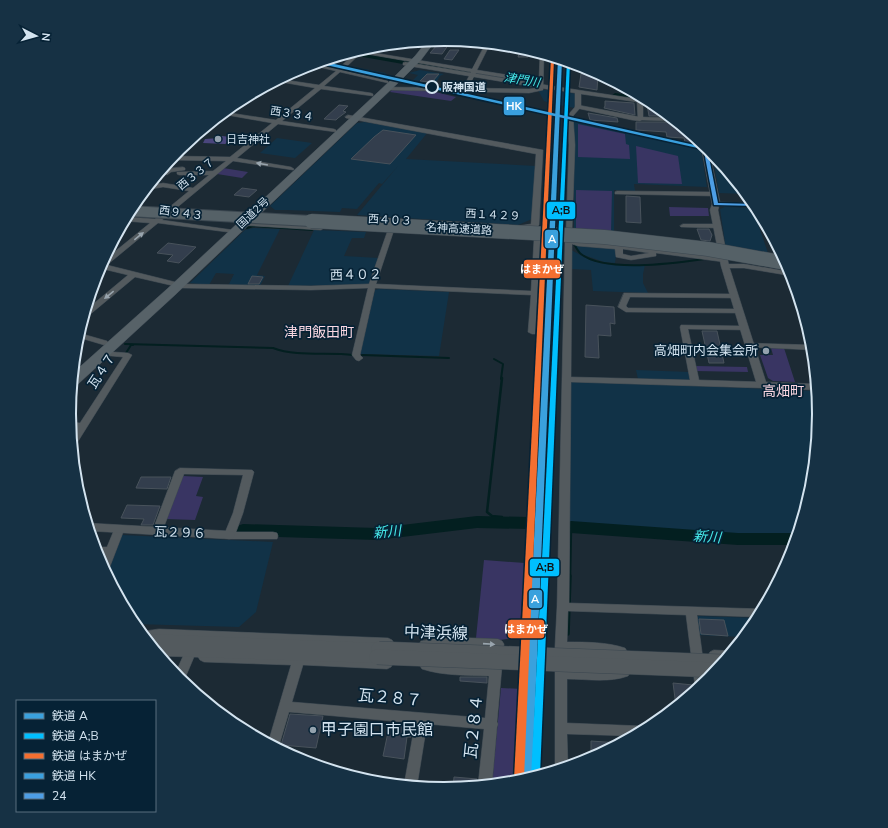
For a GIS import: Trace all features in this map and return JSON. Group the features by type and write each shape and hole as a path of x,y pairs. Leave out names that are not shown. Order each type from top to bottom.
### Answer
{"highway":[{"name":"国道2号","path":"410,63 420,47"},
{"name":"国道2号","path":"78,375 104,348 410,63 426,47"},
{"name":"国道2号","path":"239,222 291,169 351,117 371,95 386,85"},
{"name":"名神高速道路","path":"137,211 604,237 708,249 779,262"},
{"name":"名神高速道路","path":"158,219 586,240 691,252 781,267"},
{"name":"国道2号","path":"79,367 104,348"}],"main road":[{"path":"140,207 171,209 239,222"}],"street":[{"path":"465,89 485,48"},
{"path":"365,55 540,84 552,88 575,92 631,97"},
{"name":"西３３７","path":"111,258 278,122 345,66 351,58"},
{"path":"323,67 386,85 529,91 541,89 542,60"},
{"path":"286,82 371,95"},
{"path":"575,92 578,107"},
{"path":"640,118 641,103"},
{"path":"578,107 609,112 624,117 664,119"},
{"path":"578,107 570,116 572,145 570,232 578,240 619,247 619,255 626,257 665,252 784,273"},
{"name":"西３３４","path":"231,114 334,131"},
{"name":"西１４２９","path":"239,222 394,221 531,228 535,225 541,153 534,149 351,117"},
{"path":"180,158 233,159 291,169"},
{"path":"708,158 715,199 714,210 724,263 762,385"},
{"path":"171,167 169,172 215,173"},
{"path":"155,186 163,185 194,190"},
{"path":"617,194 715,199 745,203"},
{"name":"西９４３","path":"132,219 239,222"},
{"path":"359,358 356,355 372,286 394,221"},
{"name":"西４０３","path":"239,222 538,238 534,293"},
{"path":"683,226 717,226"},
{"path":"560,763 562,674 561,646 564,607 568,379 569,242 578,240 640,238 721,249"},
{"name":"西４０２","path":"106,268 173,284 311,288 372,286 534,293"},
{"path":"92,308 134,274"},
{"path":"532,332 534,293"},
{"path":"734,296 627,295 622,307 626,310 739,311"},
{"path":"680,295 686,311"},
{"path":"695,384 684,327 744,328"},
{"path":"84,338 104,348"},
{"path":"749,345 806,348"},
{"name":"瓦４７","path":"77,435 128,355 104,348"},
{"path":"568,379 811,387"},
{"path":"76,426 82,426"},
{"path":"157,532 180,471 249,472 238,513 229,535"},
{"name":"瓦２９６","path":"95,528 157,532 273,536"},
{"path":"107,561 119,530"},
{"path":"102,550 111,551"},
{"path":"564,607 753,613"},
{"path":"691,611 696,654 703,675"},
{"name":"瓦２８４","path":"150,635 159,633 436,644 446,642 498,644 492,724 486,780"},
{"name":"中津浜線","path":"154,640 716,662"},
{"path":"561,646 597,648 614,651 723,655"},
{"name":"中津浜線","path":"162,650 708,670"},
{"path":"166,655 298,662 434,666 452,670 496,672"},
{"path":"182,672 188,656"},
{"path":"274,741 298,662"},
{"path":"562,674 599,675 616,673 698,680"},
{"name":"瓦２８７","path":"284,706 492,724"},
{"path":"411,780 422,718"},
{"path":"561,728 629,733"}],"shaded area":[{"path":"350,67 386,73 380,79 345,70"},
{"path":"420,70 444,74 440,76 436,83 413,80 418,75 409,73"},
{"path":"393,89 427,90 456,97 451,101 390,92"},
{"path":"538,90 555,90 576,94 575,108 544,101"},
{"path":"574,121 698,148 701,151 707,187 634,184 635,191 614,190 614,234 574,229"},
{"path":"365,122 428,132 406,159 536,166 532,219 518,225 357,215 398,166 382,184 379,183 357,209 342,208 340,212 275,210 270,206 357,123"},
{"path":"578,124 625,134 626,144 629,145 630,159 578,157"},
{"name":"日吉神社","path":"222,136 231,137 229,142 225,144 203,143 205,139 219,138"},
{"path":"277,138 312,143 295,158 260,153"},
{"path":"636,146 678,156 682,184 638,183"},
{"path":"714,164 739,194 719,193"},
{"path":"223,168 248,172 242,178 217,174"},
{"path":"576,190 612,191 611,232 576,229"},
{"path":"669,207 708,208 709,216 670,216"},
{"path":"725,207 748,208 757,221 768,253 726,249 720,209"},
{"path":"253,228 280,229 257,275 265,276 260,286 228,286 234,274 216,273 209,285 190,283 245,230"},
{"path":"314,230 366,232 364,238 352,238 344,256 379,258 371,283 367,285 288,286"},
{"path":"576,245 617,249 615,263 604,262 581,254 576,249"},
{"path":"571,250 590,260 604,264 645,265 643,283 648,293 593,291 591,270 571,269"},
{"path":"375,290 449,292 439,356 360,354"},
{"path":"771,348 784,348 795,382 773,381 768,378 760,355 773,355"},
{"path":"695,366 747,367 748,372 695,371"},
{"path":"636,370 690,372 691,380 638,379"},
{"path":"571,381 811,391 812,414 809,462 805,486 790,537 739,536 654,531 577,525 569,523"},
{"path":"183,476 203,477 196,496 203,497 195,520 166,519"},
{"path":"122,535 273,542 256,612 239,627 142,624 125,598 110,568"},
{"path":"484,560 525,563 519,637 500,640 476,638"},
{"path":"697,616 750,618 737,637 699,635"},
{"path":"501,688 523,689 518,774 492,779"}],"building":[{"path":"436,46 447,46 442,54 430,53"},
{"path":"450,50 459,50 452,60 444,59"},
{"path":"519,54 528,56 528,57 518,57"},
{"path":"427,74 439,74 432,82 420,81"},
{"path":"581,74 586,74 598,80 597,90 579,87"},
{"path":"605,101 634,103 635,115 604,108"},
{"path":"339,105 348,106 343,111 346,112 336,120 324,119"},
{"path":"648,108 659,116 649,116"},
{"path":"588,113 617,118 618,122 590,120"},
{"path":"636,122 668,122 694,144 685,142 684,138 667,137 666,132 636,130"},
{"path":"383,130 416,135 390,164 351,159 374,137"},
{"path":"242,188 257,190 249,197 234,195"},
{"path":"626,196 640,197 641,223 626,222"},
{"path":"697,229 709,229 712,235 710,241 701,240"},
{"path":"168,243 196,247 179,263 167,261 173,255 157,253"},
{"path":"252,276 263,277 259,284 248,284"},
{"path":"586,305 614,307 615,324 610,323 611,336 598,335 599,358 585,357"},
{"path":"702,331 717,331 724,363 709,363"},
{"path":"141,477 171,477 167,489 136,488"},
{"path":"127,505 160,506 153,525 141,525 144,519 121,518"},
{"path":"699,619 724,620 728,636 701,634"},
{"path":"460,677 487,677 487,683 460,681"},
{"path":"673,683 693,685 687,691 675,700"},
{"name":"甲子園口市民館","path":"290,714 323,716 316,748 281,744"},
{"path":"390,723 409,725 409,729 412,729 411,737 407,737 404,759 383,756"},
{"path":"591,741 610,742 607,744 591,751"},
{"path":"454,777 477,779 477,780 454,782"}],"waterway":[{"name":"津門川","path":"363,55 471,73"},
{"name":"津門川","path":"615,96 633,98"},
{"path":"247,228 253,226 312,230"},
{"path":"574,244 581,254 592,260 623,265 676,263 704,259"},
{"path":"125,344 273,348 282,351 302,353 353,355"},
{"path":"126,353 131,345 133,345"},
{"path":"362,355 449,358"},
{"path":"494,359 503,364 501,379"},
{"path":"502,378 487,512 492,516 502,517 502,522"},
{"name":"新川","path":"243,530 377,534 477,522 529,523"},
{"path":"570,577 571,527"},
{"name":"新川","path":"571,527 738,539 790,539"},
{"path":"568,634 570,576"}],"rail line":[{"name":"はまかぜ","path":"519,774 552,63"},
{"name":"HK","path":"330,65 697,147"},
{"name":"A","path":"527,772 560,65"},
{"name":"A;B","path":"535,770 568,68"}],"transit line":[{"name":"24","path":"707,157 716,204 746,205"}],"place":[{"name":"阪神国道","path":"432,87"},
{"name":"日吉神社","path":"218,139"},
{"name":"高畑町内会集会所","path":"766,351"},
{"name":"甲子園口市民館","path":"313,730"}],"district":[{"name":"津門飯田町","path":"319,332"},
{"name":"高畑町","path":"783,391"}]}
